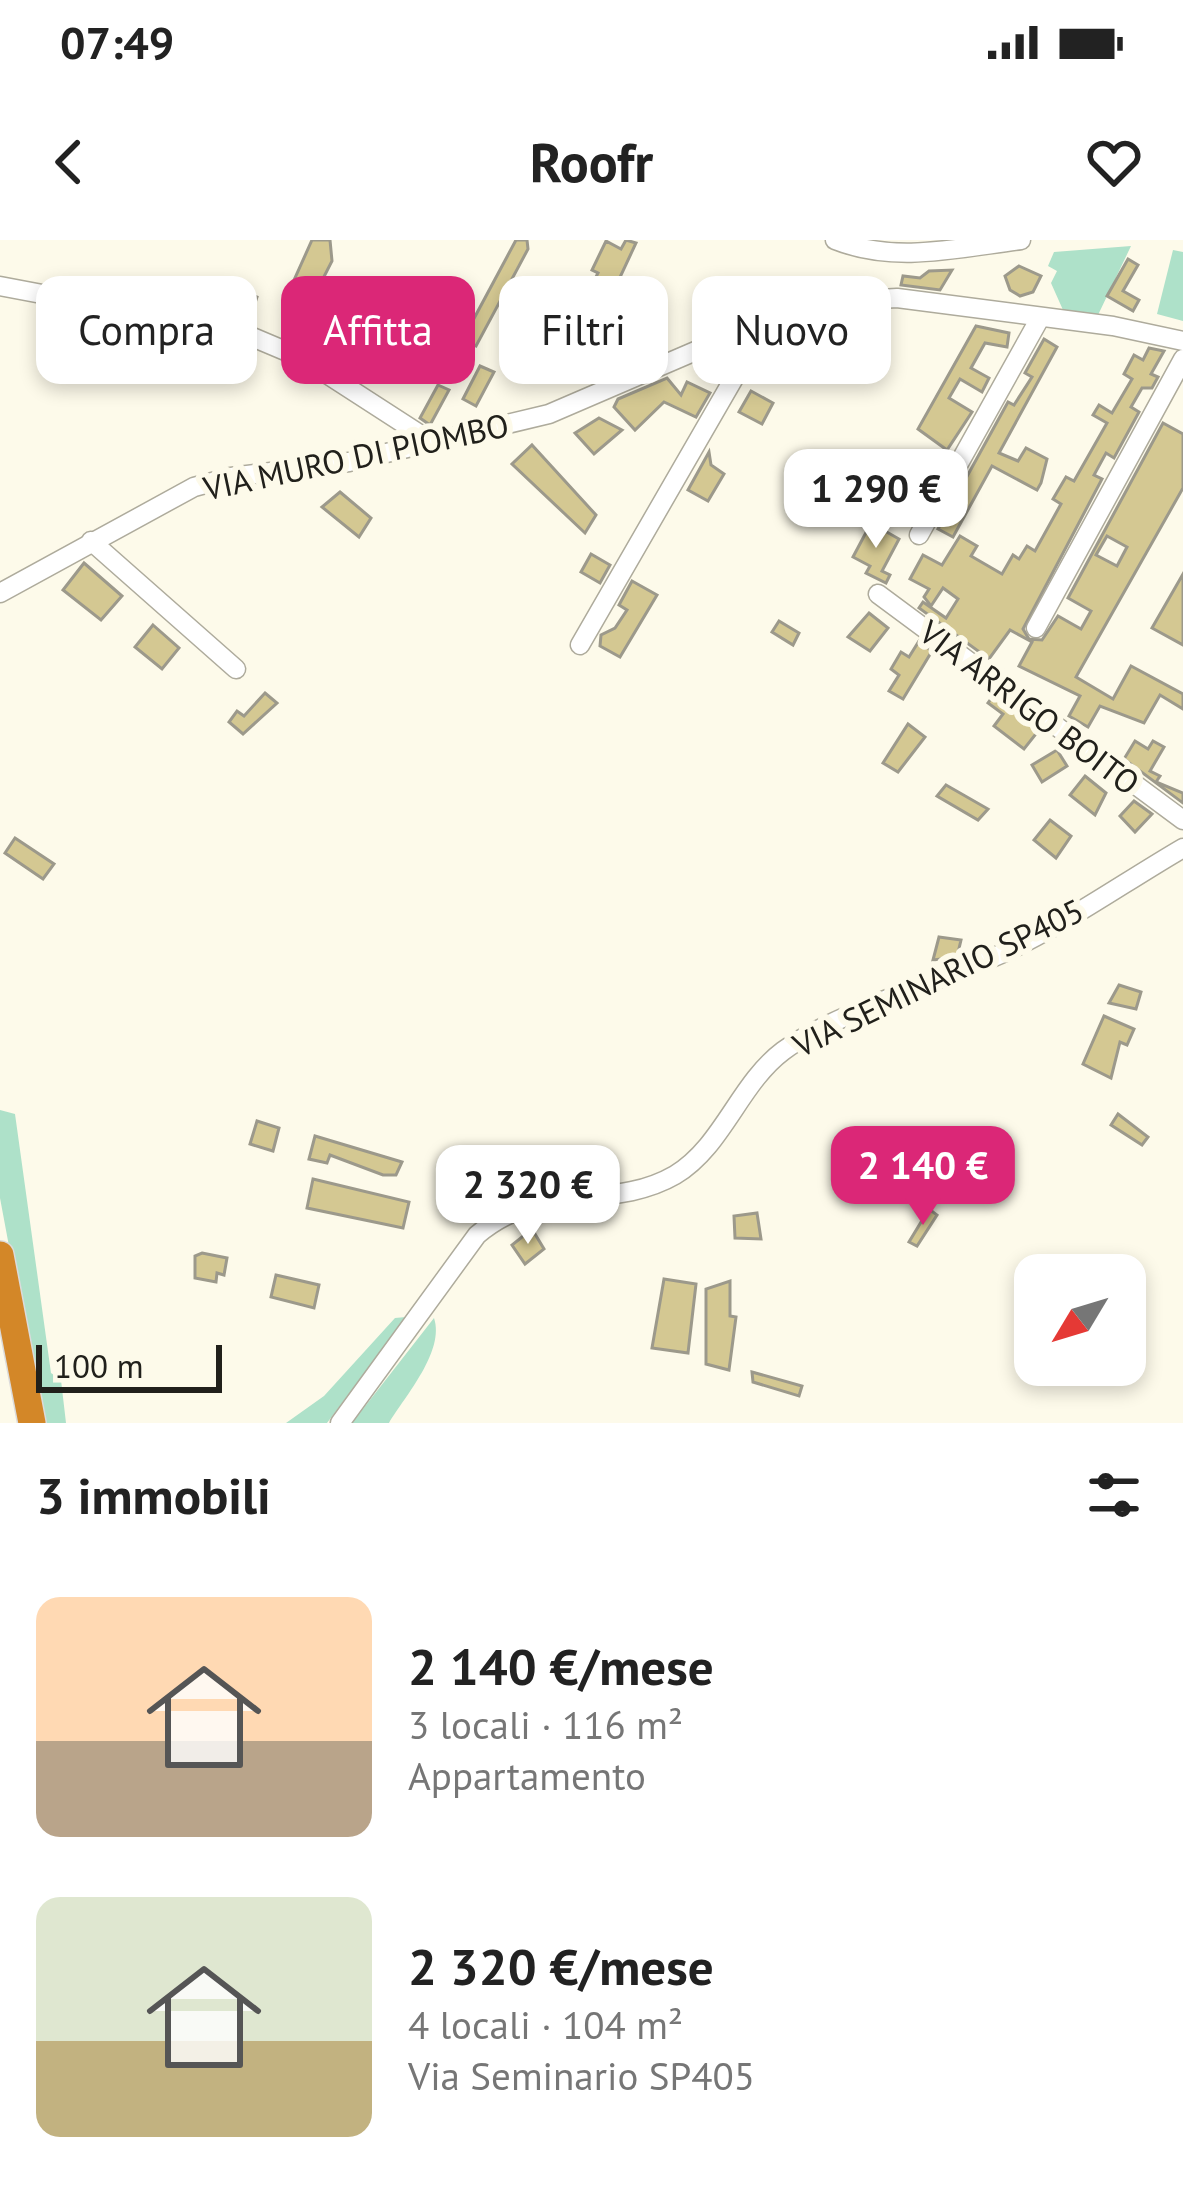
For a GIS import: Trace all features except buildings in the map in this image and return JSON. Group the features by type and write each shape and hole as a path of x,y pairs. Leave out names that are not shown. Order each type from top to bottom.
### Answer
{"highway":[{"path":"0,1255 32,1423"},
{"path":"0,1347 14,1423"}],"street":[{"path":"835,240 864,252 918,254 1021,240"},
{"path":"0,286 238,331 302,358 435,444"},
{"name":"VIA MURO DI PIOMBO","path":"891,298 1183,341"},
{"path":"919,535 1040,318"},
{"name":"VIA MURO DI PIOMBO","path":"0,593 194,488 231,477 349,462 549,414 692,352"},
{"path":"1036,628 1183,359"},
{"path":"580,645 731,384"},
{"path":"91,541 236,669"},
{"name":"VIA ARRIGO BOITO","path":"878,593 1183,820"},
{"name":"VIA SEMINARIO SP405","path":"340,1423 477,1234 499,1216 526,1204 638,1188 677,1174 706,1148 753,1082 791,1046 1005,952 1183,848"}],"green space":[{"path":"1131,246 1098,315 1063,310 1051,283 1057,271 1048,266 1054,252"},
{"path":"1173,250 1183,252 1183,321 1157,314"},
{"path":"0,1110 15,1114 51,1373 61,1380 66,1423 42,1423 0,1198"},
{"path":"406,1317 327,1423 286,1423 324,1396 395,1318"},
{"path":"434,1318 429,1358 389,1423 352,1423"}]}
